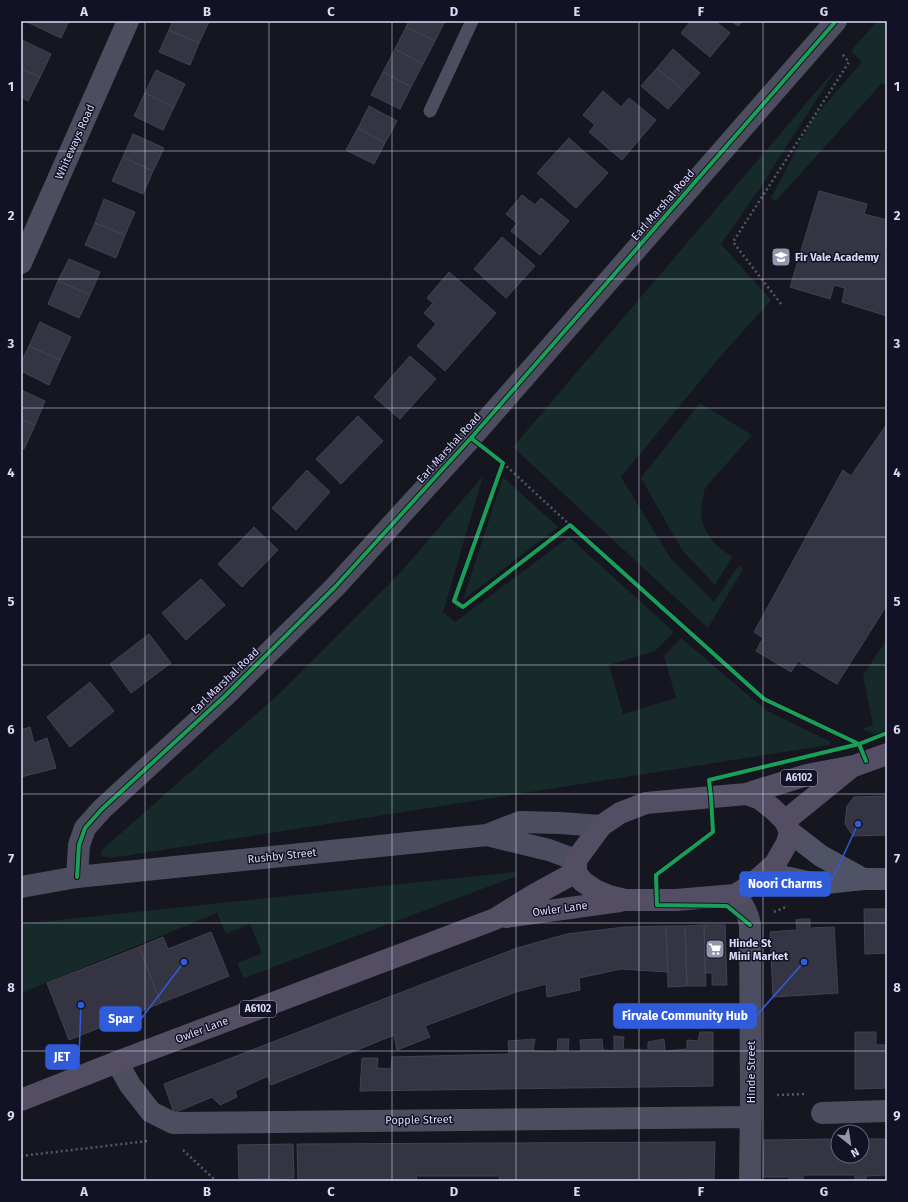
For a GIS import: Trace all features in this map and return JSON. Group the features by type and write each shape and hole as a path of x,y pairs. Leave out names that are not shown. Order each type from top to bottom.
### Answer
{"main road":[{"name":"A6102","path":"746,794 807,775 854,766 887,754"},
{"name":"A6102","path":"787,826 854,766"},
{"path":"746,794 760,799 787,826 787,843 775,864 751,885 735,895 676,900 625,900 608,896 595,890 582,881 576,866 601,826 620,814 646,803 746,794"},
{"name":"Owler Lane","path":"21,1100 117,1062 495,919 576,866"},
{"name":"Owler Lane","path":"495,919 625,900"}],"street":[{"name":"Whiteways Road","path":"21,263 128,21"},
{"name":"Earl Marshal Road","path":"76,877 79,846 85,828 102,810 225,696 335,587 470,438 830,27"},
{"name":"Rushby Street","path":"76,877 487,835 520,822 601,826"},
{"path":"787,826 821,856 864,879"},
{"name":"Rushby Street","path":"487,835 549,850 576,866"},
{"path":"766,873 817,884 864,879 887,879"},
{"path":"21,887 76,877"},
{"name":"Hinde Street","path":"735,895 744,906 750,925 750,1181"},
{"name":"Popple Street","path":"117,1062 130,1086 151,1112 172,1131 751,1117"},
{"path":"822,1112 887,1111"}],"lane":[{"path":"430,111 472,21"}],"path":[{"path":"781,304 732,242 849,62 830,27"},
{"path":"503,463 570,524"},
{"path":"751,1095 822,1093 822,1112"},
{"path":"21,1156 172,1131 216,1181"}],"green space":[{"path":"877,21 887,21 887,87 882,83 776,201 771,198 812,120 862,62 851,51"},
{"path":"838,66 760,188 721,244 771,300 720,357 621,477 671,559 714,602 739,565 743,569 708,628 513,447"},
{"path":"700,403 752,435 705,488 701,517 705,530 716,545 732,557 715,585 682,550 641,478"},
{"path":"483,476 443,612 455,622 569,537 674,632 655,651 609,665 623,714 676,698 664,656 681,638 767,711 831,742 829,745 111,858 102,856 101,853 104,848 279,694 401,572"},
{"path":"503,477 558,527 463,600"},
{"path":"887,639 887,731 876,735 862,729 873,725 863,675"},
{"path":"515,872 517,876 244,978 237,963 262,953 250,924 226,934 217,913 21,993 21,924"}],"building":[{"path":"25,21 69,21 61,38"},
{"path":"173,21 209,22 199,43 169,30"},
{"path":"409,21 445,21 435,41 406,27"},
{"path":"691,21 715,21 730,33 710,57 681,33"},
{"path":"731,21 743,21 738,26"},
{"path":"406,27 435,41 423,64 395,49"},
{"path":"169,30 199,43 190,65 159,52"},
{"path":"22,40 51,54 40,77 21,68"},
{"path":"395,49 423,64 411,87 383,72"},
{"path":"673,49 700,73 684,91 657,68"},
{"path":"21,68 40,77 28,101 21,97"},
{"path":"657,68 684,91 668,109 641,86"},
{"path":"156,70 185,84 174,107 145,93"},
{"path":"383,72 411,87 400,109 371,95"},
{"path":"603,91 621,107 629,98 656,120 622,160 589,132 595,125 583,115"},
{"path":"145,93 174,107 163,130 134,116"},
{"path":"369,106 397,121 385,143 358,128"},
{"path":"358,128 385,143 374,164 346,150"},
{"path":"133,134 164,148 153,171 123,157"},
{"path":"569,138 608,173 576,208 537,173"},
{"path":"123,157 153,171 143,194 112,181"},
{"path":"819,191 867,204 864,214 887,220 887,316 842,302 845,288 834,285 830,299 790,287"},
{"path":"522,195 535,205 541,198 569,221 540,255 511,231 517,223 506,214"},
{"path":"104,199 135,212 125,235 95,223"},
{"path":"95,223 125,235 116,258 85,245"},
{"path":"502,237 535,266 506,298 474,269"},
{"path":"69,259 100,272 90,295 58,281"},
{"path":"449,272 496,313 445,371 417,346 436,324 424,313 433,303 427,298"},
{"path":"58,281 90,295 79,318 48,304"},
{"path":"40,322 71,337 60,360 29,346"},
{"path":"29,346 60,360 49,385 21,371 21,362"},
{"path":"410,356 436,379 400,419 374,397"},
{"path":"21,390 45,401 35,425 21,419"},
{"path":"358,416 383,441 341,484 316,459"},
{"path":"21,419 35,425 24,449 21,447"},
{"path":"887,424 887,605 837,684 798,661 791,672 756,651 763,638 754,632 843,470 851,476"},
{"path":"307,470 330,492 296,530 272,508"},
{"path":"254,527 278,550 242,587 218,564"},
{"path":"201,579 225,605 186,640 162,613"},
{"path":"149,634 171,663 131,693 110,664"},
{"path":"90,682 114,711 70,747 47,717"},
{"path":"30,727 34,743 47,738 56,768 21,777 21,730"},
{"path":"887,796 887,835 853,836 845,824 847,806 854,797"},
{"path":"864,909 887,909 887,953 865,954"},
{"path":"810,919 810,928 834,927 838,993 773,997 770,932 797,930 796,920"},
{"path":"704,925 706,986 687,986 685,926"},
{"path":"704,925 725,925 727,985 712,985 712,973 705,973"},
{"path":"666,926 668,972 621,969 579,978 580,990 547,997 546,984 516,992 425,1026 430,1037 397,1050 394,1035 271,1085 268,1076 235,1091 237,1097 220,1105 212,1097 174,1113 164,1084 517,948 567,934 625,927"},
{"path":"666,926 685,926 687,986 668,987"},
{"path":"211,932 229,976 161,1003 139,947 163,937 168,949"},
{"path":"139,947 161,1003 69,1040 47,983"},
{"path":"727,1010 727,1027 688,1028 688,1011"},
{"path":"700,1032 713,1032 713,1086 360,1091 362,1058 378,1058 377,1068 391,1069 392,1057 509,1054 508,1041 535,1039 533,1051 557,1052 558,1039 569,1039 568,1052 581,1052 580,1040 602,1039 603,1050 614,1051 614,1036 624,1037 623,1049 648,1050 648,1042 664,1039 665,1051 687,1049 687,1040 698,1041"},
{"path":"855,1032 876,1032 876,1045 887,1045 887,1088 855,1089"},
{"path":"830,1139 830,1164 870,1164 870,1139 887,1139 887,1175 866,1176 866,1181 855,1181 855,1175 803,1175 803,1181 789,1181 789,1177 763,1177 764,1140"},
{"path":"715,1142 714,1179 595,1181 595,1179 583,1181 554,1181 554,1179 538,1181 500,1181 499,1176 416,1176 417,1181 298,1181 297,1144"},
{"path":"293,1144 294,1178 239,1179 238,1145"}],"cycle path":[{"path":"77,877 79,845 85,828 102,809 225,696 335,587 471,438 836,21"},
{"path":"471,438 503,463 454,601 463,607 570,525 764,699 859,744 866,761"},
{"path":"750,925 727,906 657,905 656,875 713,832 709,780 859,744 887,733"}],"place":[{"name":"Fir Vale Academy","path":"781,257"},
{"name":"Noori Charms","path":"858,824"},
{"name":"Hinde St Mini Market","path":"715,949"},
{"name":"Spar","path":"184,962"},
{"name":"Firvale Community Hub","path":"804,962"},
{"name":"JET","path":"81,1005"}]}
